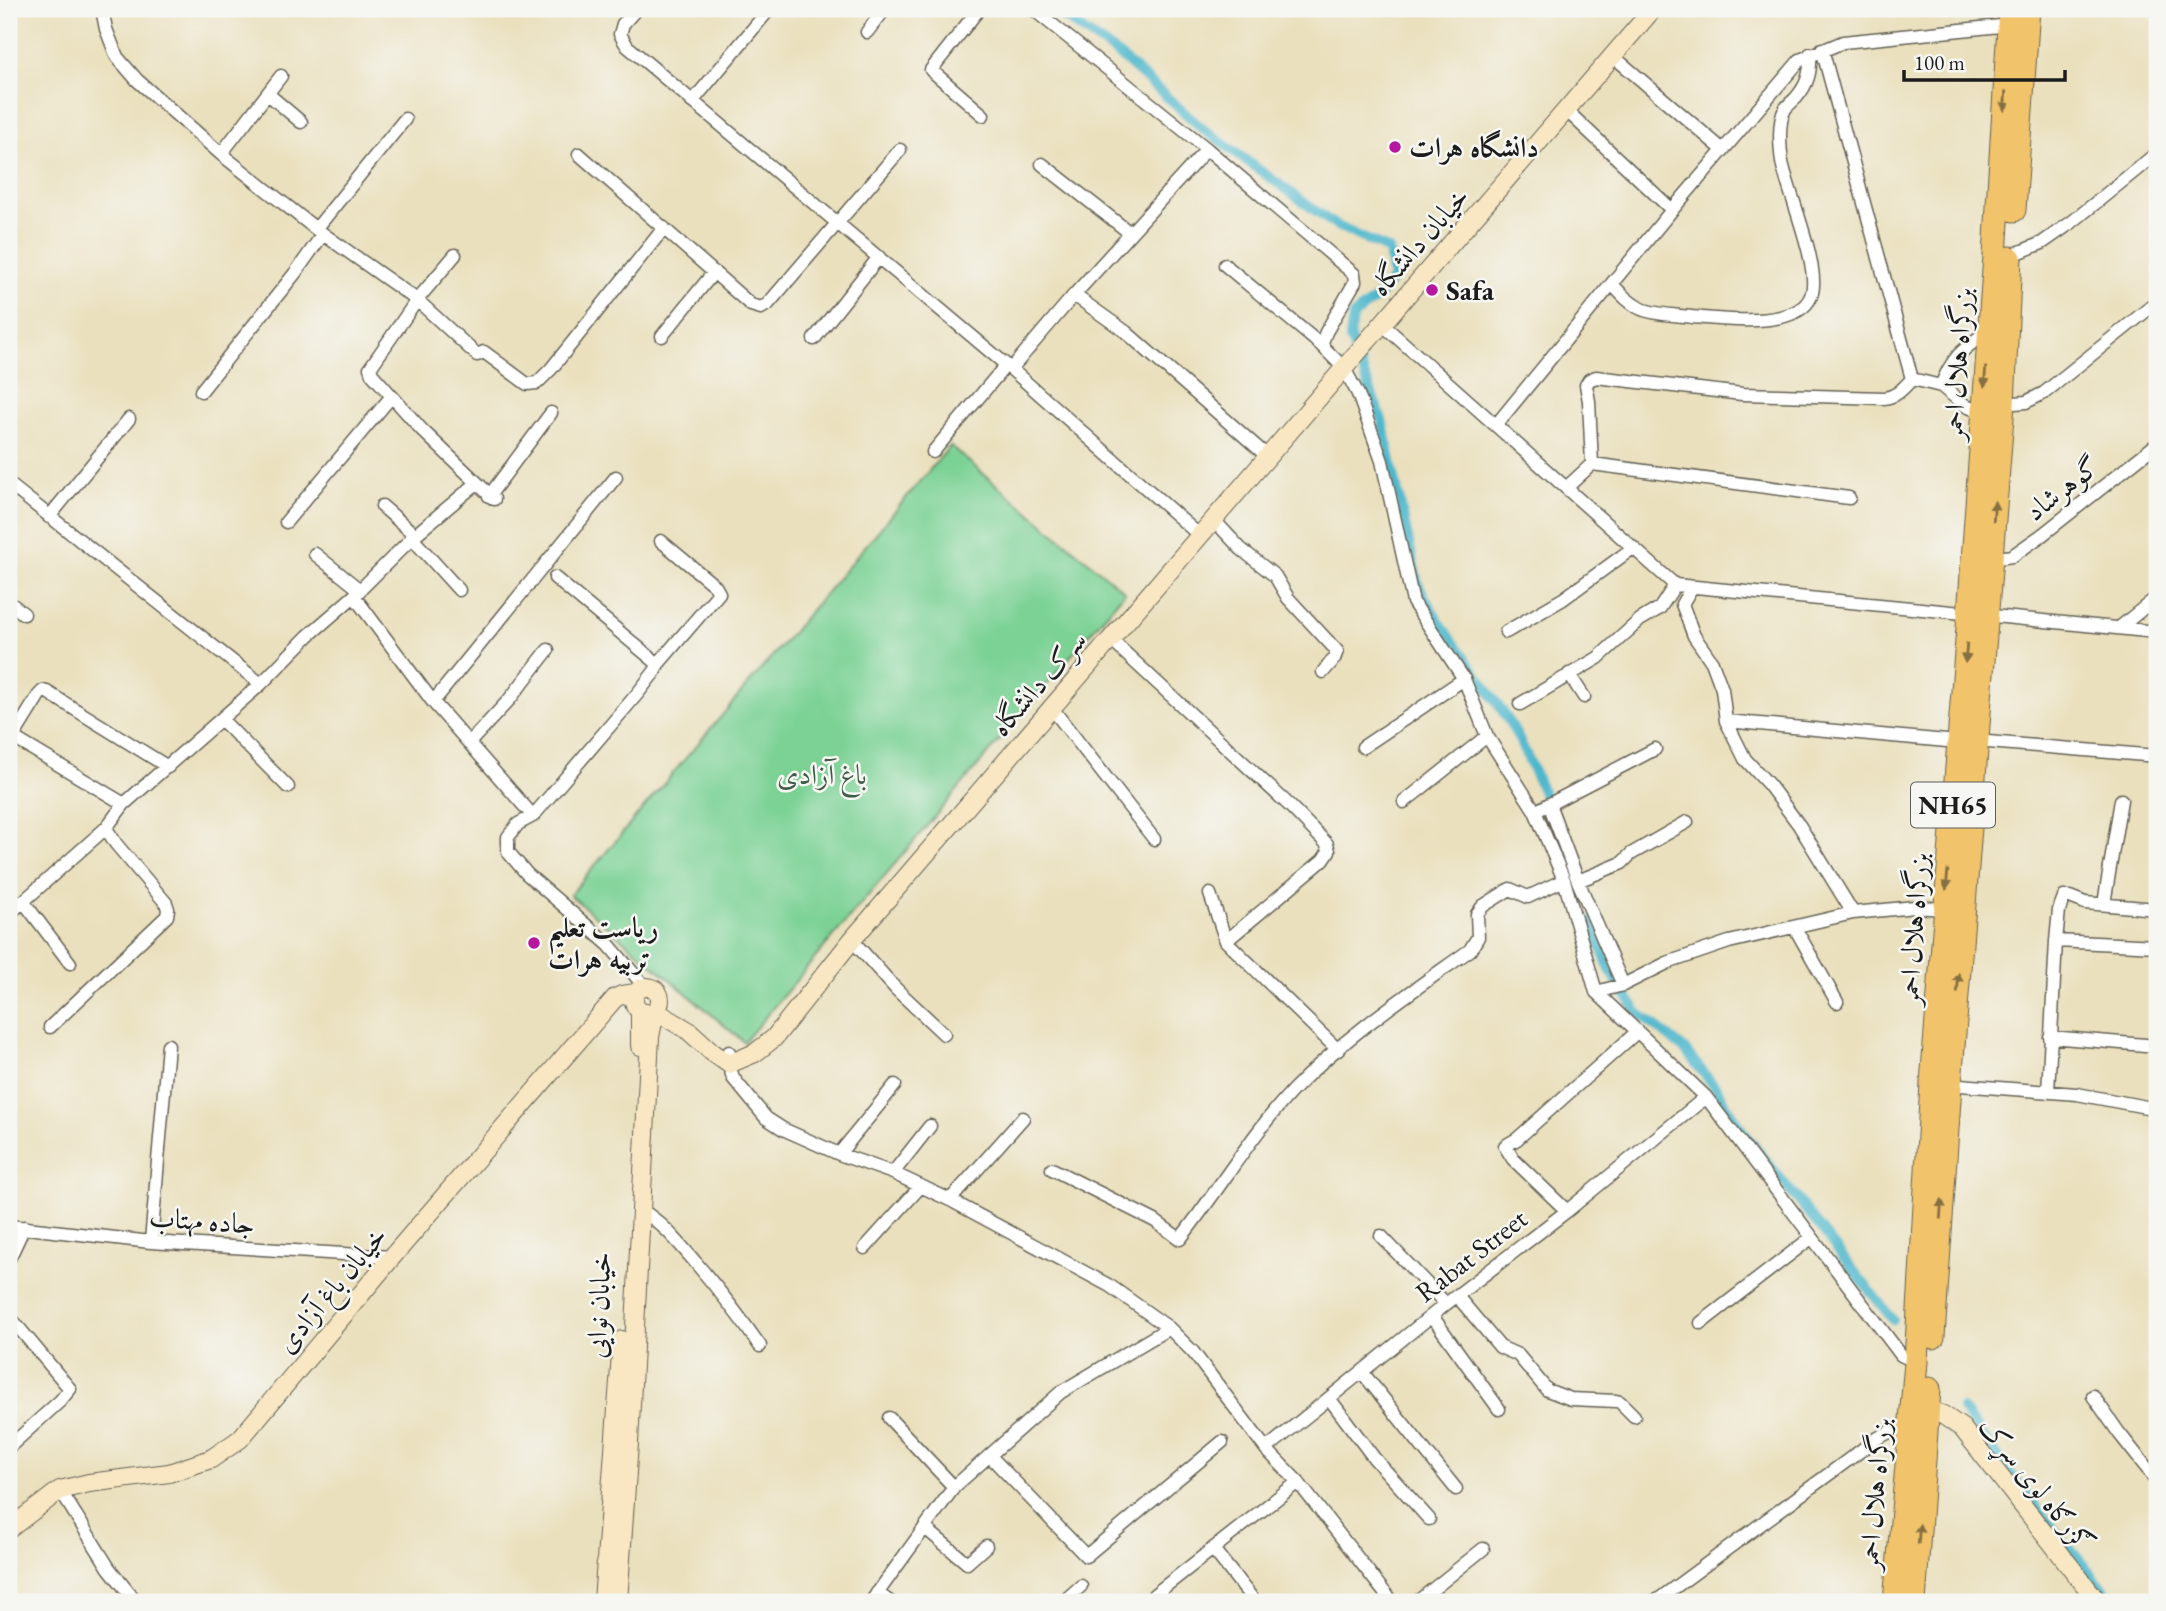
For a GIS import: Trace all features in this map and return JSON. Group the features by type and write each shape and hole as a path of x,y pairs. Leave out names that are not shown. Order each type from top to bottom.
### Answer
{"highway":[{"name":"بزرگراه هلال احمر","path":"1914,1602 1919,1415 1941,1084 1993,408 2010,256 2028,9"},
{"name":"بزرگراه هلال احمر","path":"1978,616 1991,559 1993,408 1989,330 2010,17"},
{"name":"بزرگراه هلال احمر","path":"1895,1602 1919,1415 1916,1362 1941,1084 1944,909 1967,742"}],"street":[{"path":"102,9 106,29 117,57 136,80 221,154 319,232 417,300 477,355 484,352 527,384 537,383 551,369 664,228"},
{"path":"636,9 623,24 620,34 627,46 1008,367 1199,535"},
{"path":"867,32 885,9"},
{"path":"979,9 931,70 983,115"},
{"path":"1033,9 1207,149 1354,274 1355,282 1321,345"},
{"name":"خیابان دانشگاه","path":"1352,358 1653,9"},
{"path":"692,102 768,12"},
{"path":"1496,425 1672,210 1798,63 1843,41 2010,17"},
{"path":"1612,284 1633,304 1643,310 1660,314 1745,321 1789,315 1804,306 1811,296 1811,262 1782,161 1781,126 1785,110 1804,89 1816,52"},
{"path":"1816,52 1912,379"},
{"path":"1613,56 1723,150"},
{"path":"221,154 281,76"},
{"path":"268,94 301,122"},
{"path":"1566,110 1672,210"},
{"path":"201,391 296,272 319,232 405,119"},
{"path":"933,452 1207,149"},
{"path":"579,154 751,305 761,308 768,304 900,150"},
{"path":"2010,256 2042,243 2072,222 2157,153"},
{"path":"1042,164 1130,233"},
{"path":"455,255 417,300 370,368 372,374 422,430 492,497 551,412"},
{"path":"814,339 879,257"},
{"path":"1225,265 1321,345 1352,358 1358,394 1375,438 1413,602 1464,679 1487,736 1535,811 1564,880 1596,992 1706,1097 1900,1355 1916,1362"},
{"path":"662,336 714,272"},
{"path":"1074,295 1126,332 1267,456"},
{"path":"1912,379 1941,386 1966,407 1993,408 2026,402 2043,393 2157,302"},
{"path":"1382,324 1675,585 2157,632"},
{"path":"1941,386 1949,365 1961,351 1989,330"},
{"name":"سرک دانشگاه","path":"729,1058 755,1053 774,1038 852,940 1352,358"},
{"path":"1592,464 1586,385 1596,377 1742,394 1884,398 1892,398 1898,394 1912,379"},
{"path":"286,522 391,397"},
{"path":"49,517 129,419"},
{"name":"گوهرشاد","path":"1991,559 2012,556 2157,444"},
{"path":"1566,488 1592,464"},
{"path":"1592,464 1849,498"},
{"path":"433,702 616,477"},
{"path":"9,484 261,684"},
{"path":"9,914 106,828 124,804 261,684 307,636 357,593 414,536 477,484"},
{"path":"382,506 414,536 459,590"},
{"path":"1213,519 1241,549 1275,576 1288,598 1337,650 1335,659 1323,672"},
{"path":"661,541 715,586 719,593 533,816 518,824 508,837 508,852 527,874 609,945 640,990 634,1003 687,1020 729,1058 733,1078 766,1118 783,1129 839,1154 893,1173 950,1200 1110,1286 1169,1328 1193,1352 1265,1450 1298,1482 1391,1602"},
{"path":"1506,632 1563,599 1633,548"},
{"path":"315,554 357,593 433,702 533,816"},
{"path":"555,578 658,664"},
{"path":"1520,704 1598,657 1640,620 1661,608 1675,585"},
{"path":"1692,587 1682,604 1694,636 1712,662 1722,689 1726,721 1745,759 1769,785 1799,825 1853,913"},
{"path":"2119,628 2157,597"},
{"path":"9,602 24,614"},
{"path":"1110,639 1289,805 1327,844 1329,851 1323,860 1226,941"},
{"path":"469,743 509,700 548,650"},
{"path":"1569,674 1584,697"},
{"path":"1363,747 1464,679"},
{"path":"124,804 11,736 43,691 168,767"},
{"path":"1051,707 1154,839"},
{"path":"221,719 288,787"},
{"path":"1726,721 2157,756"},
{"path":"1404,802 1487,736"},
{"path":"1535,811 1656,749"},
{"path":"2104,904 2121,800"},
{"path":"1549,804 1578,881 1623,985"},
{"path":"1578,881 1622,863 1631,854 1687,822"},
{"path":"50,1027 167,916 166,904 106,828"},
{"path":"1052,1169 1155,1221 1180,1239 1257,1132 1294,1089 1338,1050 1470,950 1478,937 1477,914 1483,906 1510,889 1528,897 1564,880"},
{"path":"1210,894 1226,941 1338,1050"},
{"path":"2048,1092 2056,941 2059,910 2064,897 2085,903 2157,909"},
{"path":"23,901 70,963"},
{"path":"1596,992 1623,985 1667,963 1730,942 1853,913 1915,907 1944,909"},
{"path":"1795,928 1837,1002"},
{"path":"852,940 896,989 944,1034"},
{"path":"2056,941 2157,946"},
{"name":"خیابان باغ آزادی","path":"9,1529 61,1490 89,1483 169,1472 211,1459 240,1439 391,1257 615,998 640,990"},
{"path":"652,1009 690,1031 712,1052 729,1058"},
{"name":"خیابان نوایی","path":"618,1602 652,1009"},
{"name":"خیابان نوایی","path":"603,1602 616,1442 641,1035 652,1009"},
{"path":"650,1051 659,1037 668,1031 690,1031"},
{"path":"1567,1211 1513,1159 1505,1146 1517,1139 1638,1031"},
{"path":"2050,1037 2157,1046"},
{"path":"151,1242 168,1045"},
{"path":"1941,1084 2077,1094 2157,1109"},
{"path":"839,1154 895,1085"},
{"name":"Rabat Street","path":"1265,1450 1567,1211 1706,1097"},
{"path":"950,1200 1023,1118"},
{"path":"893,1173 930,1126"},
{"path":"865,1248 921,1186"},
{"path":"641,1210 658,1221 674,1237 730,1302 760,1346"},
{"name":"جاده مهتاب","path":"9,1226 151,1242 391,1257"},
{"path":"9,1259 24,1227"},
{"path":"1381,1236 1500,1347 1518,1355 1548,1391 1571,1399 1620,1402 1634,1416"},
{"path":"1701,1323 1811,1238"},
{"path":"9,1316 70,1389 9,1447"},
{"path":"1432,1316 1499,1409"},
{"path":"890,1602 874,1597 954,1487 1061,1392 1169,1328"},
{"path":"1362,1371 1456,1489"},
{"path":"2093,1396 2157,1481"},
{"path":"1329,1398 1374,1458 1429,1519"},
{"path":"1655,1602 1878,1438 1919,1415"},
{"name":"ګزرګاه لوی سړک","path":"1919,1415 1943,1415 1962,1429 2098,1602"},
{"path":"889,1418 954,1487"},
{"path":"990,1456 1086,1556 1223,1442"},
{"path":"1154,1595 1298,1482"},
{"path":"61,1490 109,1568 136,1602"},
{"path":"925,1528 967,1563 986,1546"},
{"path":"1213,1549 1255,1602"},
{"path":"1417,1602 1483,1549"},
{"path":"1063,1602 1081,1586"}],"green space":[{"name":"باغ آزادی","path":"950,446 1125,592 744,1042 570,895"}],"waterway":[{"path":"1052,9 1119,55 1203,129 1335,225 1389,250 1393,278 1380,295 1353,316 1350,338 1382,420 1418,584 1447,632 1508,720 1528,758 1550,811"},
{"path":"1590,921 1610,970 1637,1012 1684,1049 1716,1088 1739,1126 1893,1320"},
{"path":"1962,1409 2039,1511 2114,1602"}],"place":[{"name":"دانشگاه هرات","path":"1395,147"},
{"name":"Safa","path":"1432,290"},
{"name":"ریاست تعلیم تربیه هرات","path":"534,943"}]}
